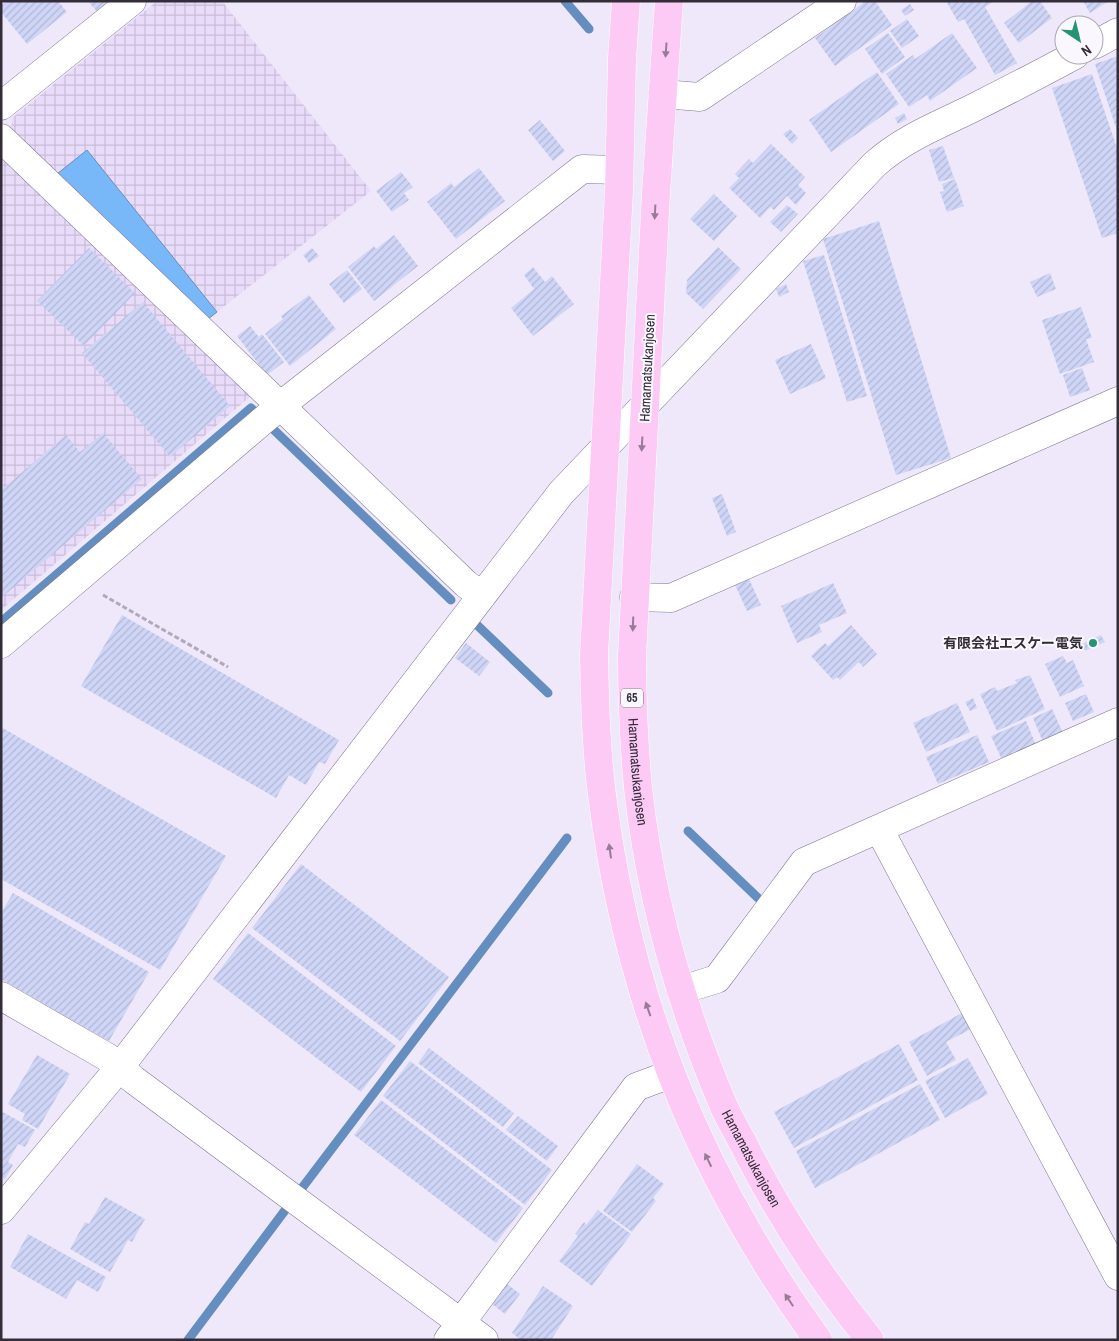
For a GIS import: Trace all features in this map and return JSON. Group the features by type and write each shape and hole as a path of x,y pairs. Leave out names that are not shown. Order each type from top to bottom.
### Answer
{"main road":[{"path":"626,1 594,655 596,725 601,793 611,861 625,928 643,995 670,1074 691,1124 725,1194 754,1246 791,1304 818,1340"},
{"name":"Hamamatsukanjosen","path":"669,1 634,597 632,656 633,722 638,789 648,855 661,920 700,1047 725,1109 770,1194 804,1252 843,1307 870,1340"}],"street":[{"path":"1,106 132,1"},
{"path":"663,94 700,97 842,1"},
{"path":"1104,40 1118,32"},
{"path":"1,1210 119,1068 561,493 891,150 909,139 1056,65"},
{"path":"1,138 466,584 482,596"},
{"path":"1,644 280,406 582,169 619,170"},
{"path":"634,597 671,598 1118,401"},
{"path":"681,990 717,979 804,862 1118,722"},
{"path":"878,829 1118,1276"},
{"path":"1,996 107,1057 454,1331 484,1340"},
{"path":"454,1331 636,1087 670,1074"}],"path":[{"path":"77,580 228,666"}],"shaded area":[{"path":"157,1 222,1 371,191 217,312 87,150 57,174 11,129 12,118"},
{"path":"1,157 251,396 1,610"}],"water":[{"path":"87,150 217,312 208,319 57,174"}],"building":[{"path":"8,1 58,1 67,12 27,44 1,12 1,6"},
{"path":"88,1 113,1 98,13"},
{"path":"866,1 875,1 892,25 835,66 815,38"},
{"path":"946,1 995,1 985,7 1017,63 995,75 964,19 958,22"},
{"path":"1032,1 1040,1 1052,18 1019,43 1004,23"},
{"path":"1083,1 1109,1 1090,13"},
{"path":"910,4 914,10 905,16 901,10"},
{"path":"907,19 919,36 902,48 890,31"},
{"path":"888,33 905,57 882,74 865,49"},
{"path":"952,33 977,68 930,101 927,95 909,107 886,74 913,55 915,59"},
{"path":"1118,56 1118,131 1095,65 1104,65 1104,61"},
{"path":"877,72 899,104 831,152 809,120"},
{"path":"1092,74 1118,151 1118,233 1102,238 1052,88"},
{"path":"904,113 907,119 898,124 895,118"},
{"path":"540,120 565,151 553,161 528,130"},
{"path":"790,129 798,138 792,144 783,134"},
{"path":"771,144 805,177 798,185 806,193 796,205 787,196 774,210 770,207 760,218 729,188 739,178 735,174 749,159 753,163"},
{"path":"943,146 954,178 939,182 929,150"},
{"path":"479,168 505,201 456,239 427,202 451,183 454,187"},
{"path":"401,172 413,187 404,193 409,200 392,212 376,191"},
{"path":"955,179 964,206 947,212 940,192 944,191 942,184"},
{"path":"714,194 737,216 714,241 690,219"},
{"path":"787,205 798,214 781,232 770,222"},
{"path":"879,221 951,458 896,475 823,239"},
{"path":"394,235 418,266 374,301 348,267 374,246 376,249"},
{"path":"718,247 741,269 703,309 686,293 687,280"},
{"path":"89,248 135,293 84,346 37,301"},
{"path":"312,248 319,256 309,263 303,255"},
{"path":"824,255 867,396 847,402 803,261"},
{"path":"533,267 545,282 552,276 574,304 533,336 511,308 534,289 524,275"},
{"path":"347,270 362,289 344,303 329,284"},
{"path":"1050,273 1056,289 1037,297 1030,282"},
{"path":"786,284 789,292 779,297 776,289"},
{"path":"309,295 336,329 290,366 265,334 283,319 281,316"},
{"path":"143,302 230,406 170,457 82,353"},
{"path":"1081,307 1092,338 1086,339 1094,362 1060,374 1042,320"},
{"path":"250,326 259,337 262,334 284,362 267,375 237,336"},
{"path":"811,344 826,378 790,394 775,360"},
{"path":"1082,368 1090,390 1070,397 1063,375"},
{"path":"103,433 142,479 1,598 1,490 66,435 80,452"},
{"path":"722,494 736,532 727,536 712,498"},
{"path":"749,579 761,605 747,611 735,585"},
{"path":"833,583 847,613 819,625 822,632 797,643 781,606"},
{"path":"122,615 339,740 325,764 319,762 306,785 289,775 276,798 81,686"},
{"path":"851,625 877,654 863,667 859,662 840,680 837,677 833,680 811,656 825,643 828,646"},
{"path":"1101,635 1105,642 1085,651 1082,644"},
{"path":"466,643 490,662 479,676 455,658"},
{"path":"1063,656 1067,663 1073,660 1084,686 1060,697 1045,664"},
{"path":"1030,675 1045,709 997,731 980,694 995,687 997,691 1017,683 1015,680"},
{"path":"1086,694 1094,712 1073,721 1065,703"},
{"path":"973,698 977,708 970,711 965,702"},
{"path":"957,703 970,732 926,752 913,723"},
{"path":"1052,709 1063,733 1043,742 1033,718"},
{"path":"1026,721 1036,745 1002,760 991,736"},
{"path":"1,727 226,856 160,970 1,879"},
{"path":"977,735 989,762 938,784 926,757"},
{"path":"301,864 449,977 400,1041 252,928"},
{"path":"13,893 149,972 109,1041 1,979 1,913"},
{"path":"248,933 396,1046 361,1092 213,979"},
{"path":"962,1013 971,1029 946,1042 956,1060 927,1076 909,1042"},
{"path":"899,1044 918,1080 794,1148 774,1112"},
{"path":"429,1048 514,1113 503,1127 418,1063"},
{"path":"37,1055 70,1074 38,1129 22,1120 25,1114 8,1104"},
{"path":"968,1058 988,1094 945,1118 925,1081"},
{"path":"410,1061 552,1170 525,1205 383,1096"},
{"path":"920,1084 940,1120 815,1188 796,1151"},
{"path":"381,1100 523,1208 496,1243 354,1135"},
{"path":"1,1111 35,1130 25,1147 18,1144 8,1162 13,1165 5,1179 1,1177"},
{"path":"518,1116 558,1146 547,1161 506,1130"},
{"path":"637,1164 664,1184 653,1198 656,1201 632,1232 603,1211"},
{"path":"105,1197 145,1219 132,1242 128,1240 110,1272 70,1249 85,1222 89,1224"},
{"path":"598,1210 631,1234 592,1286 559,1261 578,1236 575,1234 584,1222 586,1225"},
{"path":"28,1234 106,1277 98,1292 77,1280 66,1299 10,1267"},
{"path":"506,1283 520,1294 505,1314 491,1303"},
{"path":"543,1286 573,1306 551,1340 531,1340 529,1338 528,1340 521,1340 512,1333"}],"waterway":[{"path":"565,1 589,29"},
{"path":"1,622 251,408 254,411"},
{"path":"273,429 451,600"},
{"path":"476,624 548,693"},
{"path":"688,831 758,898"},
{"path":"302,1188 567,838"},
{"path":"188,1340 286,1209"}],"place":[{"name":"有限会社エスケー電気","path":"1093,643"}]}
